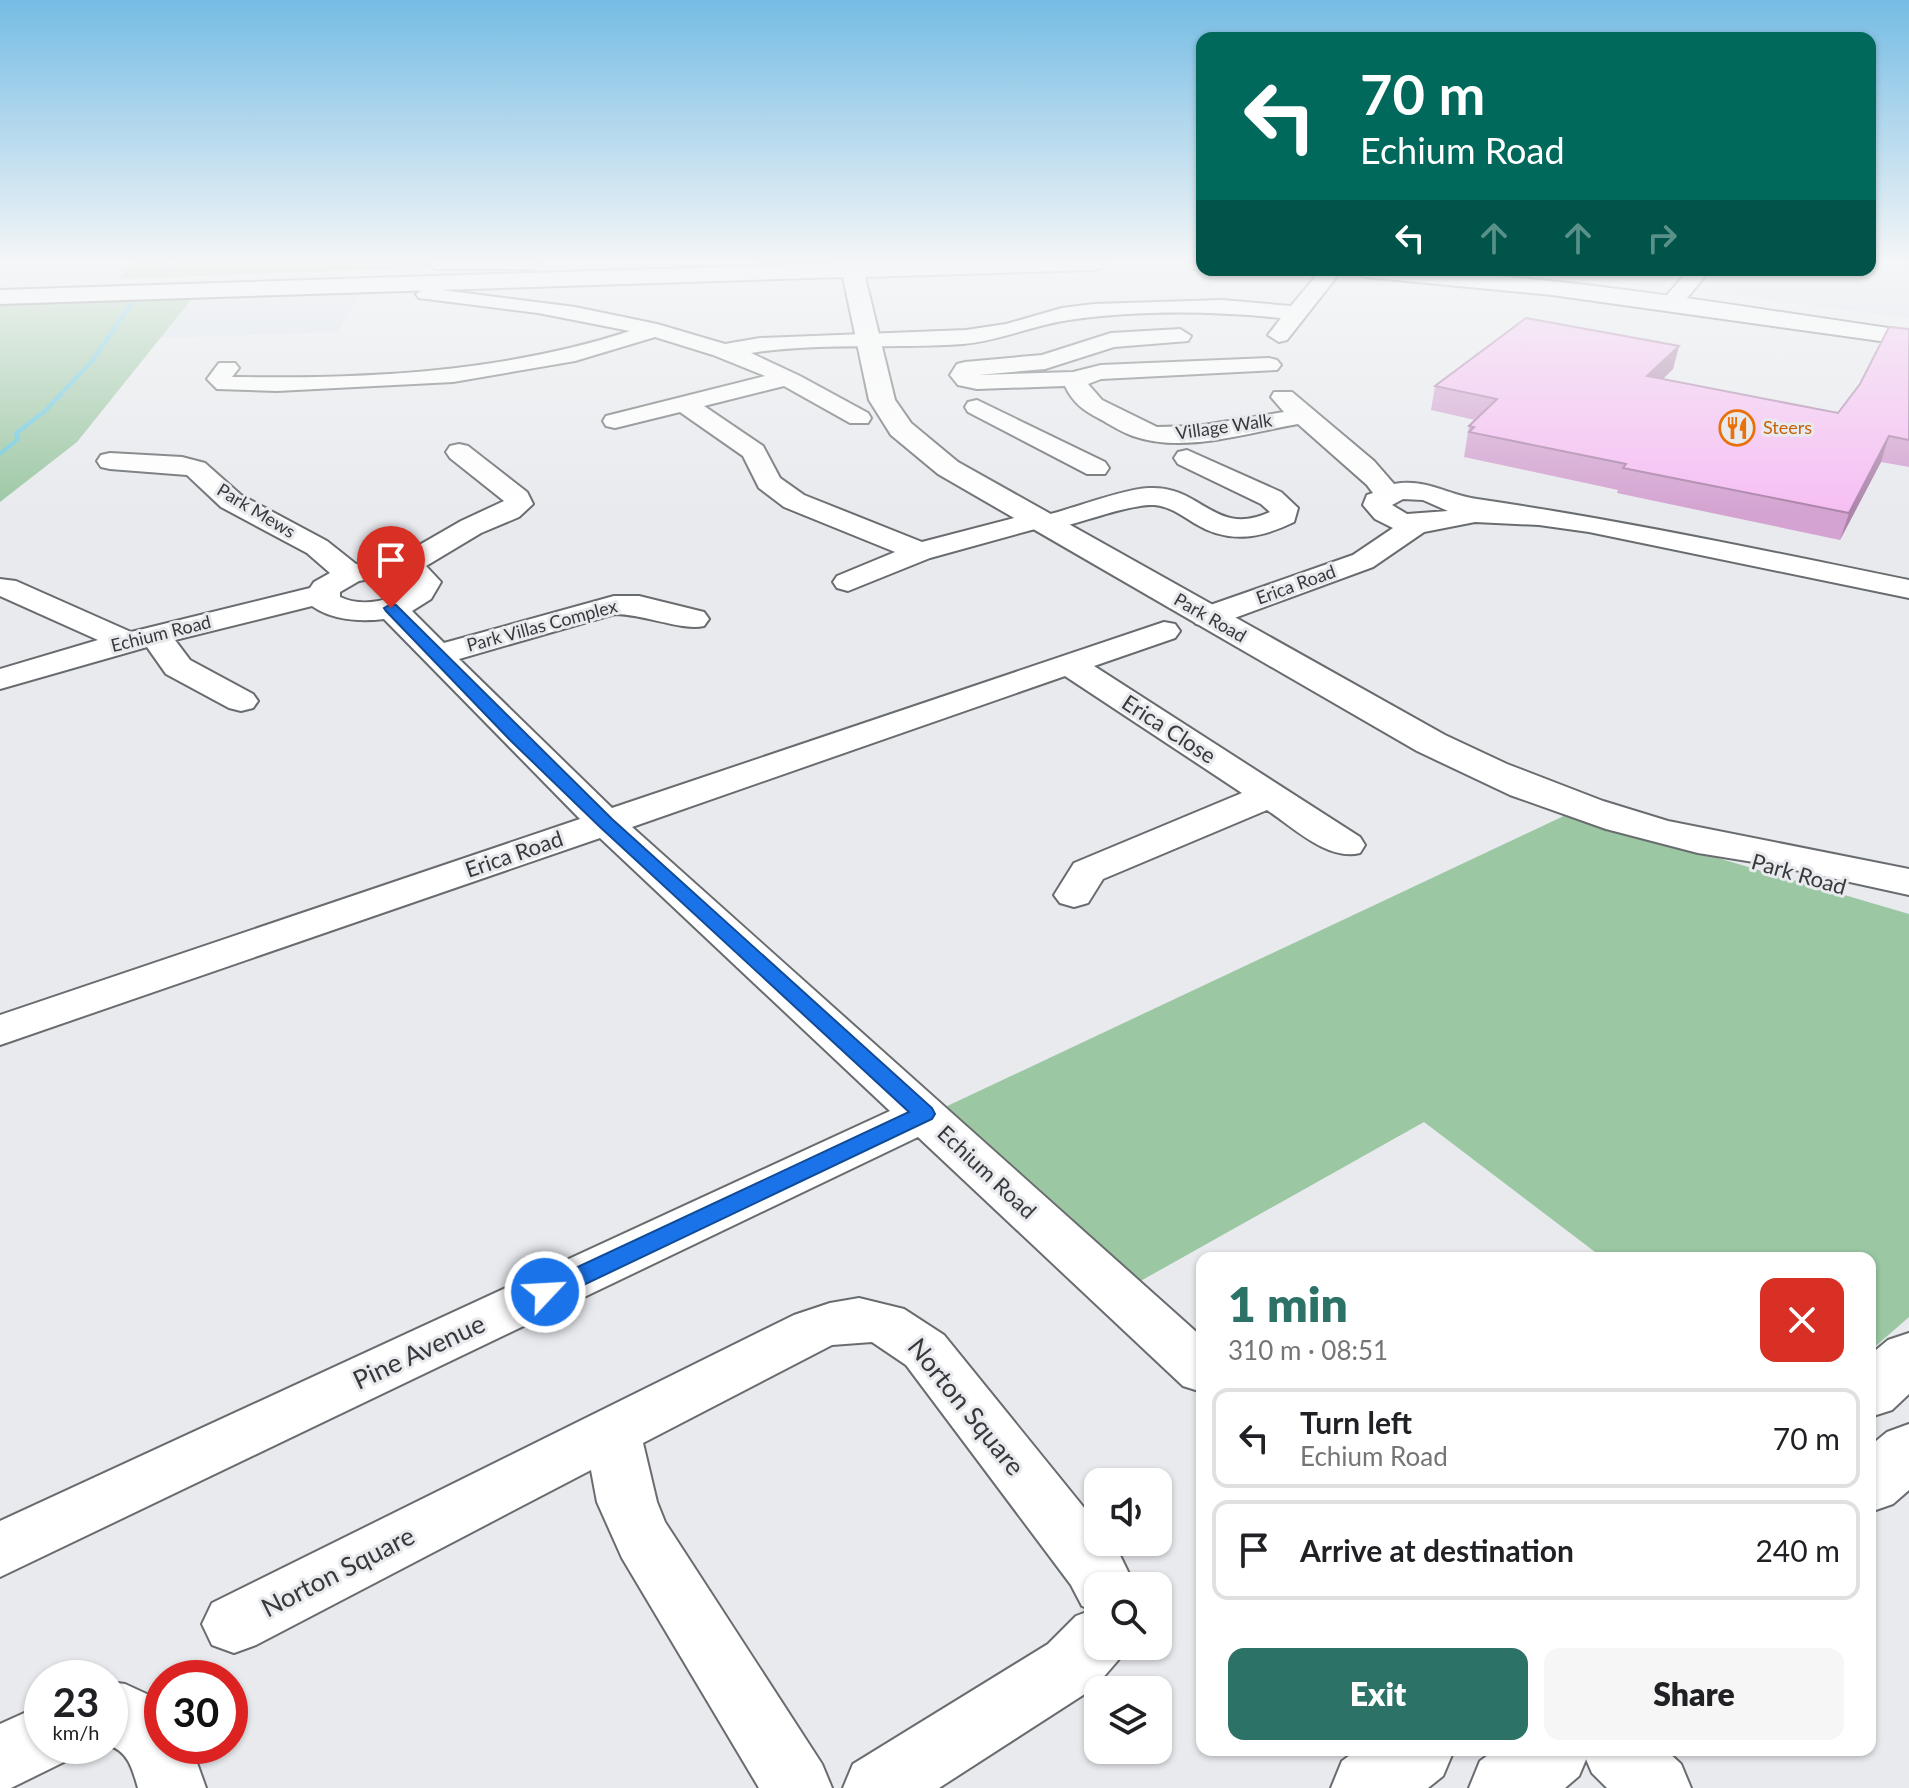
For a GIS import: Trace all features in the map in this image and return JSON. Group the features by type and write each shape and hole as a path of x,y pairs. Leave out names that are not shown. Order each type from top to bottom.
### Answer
{"street":[{"path":"227,368 219,379 225,384 425,379 527,365 605,346"},
{"path":"708,346 786,378 859,418"},
{"path":"723,351 744,346"},
{"name":"Park Road","path":"870,346 882,400 901,429 948,468 1207,617 1487,771 1552,799 1691,839 1758,864 1909,905"},
{"path":"1092,346 1045,362 977,366 965,369 962,375 966,380 977,382 1077,379 1101,372 1269,365 1272,346"},
{"name":"Village Walk","path":"1269,365 1278,391 1301,416 1368,467 1403,506"},
{"path":"615,421 786,378"},
{"path":"1077,379 1082,398 1090,404"},
{"path":"684,404 754,452 769,482 794,501 920,552"},
{"path":"1014,424 1090,404"},
{"name":"Village Walk","path":"1090,404 1142,431 1163,435 1301,416"},
{"path":"977,407 1096,468"},
{"path":"402,568 471,527 519,504 517,498 459,452"},
{"path":"848,582 920,552 1149,496 1164,498 1232,530 1250,530 1284,516 1284,508 1271,498 1187,458"},
{"name":"Park Mews","path":"110,461 182,465 196,469 231,501 317,547 350,574"},
{"path":"1403,506 1444,523 1459,510 1537,517 1575,529 1909,589"},
{"name":"Erica Road","path":"1207,617 1363,561 1381,549 1403,506"},
{"path":"402,568 422,576 426,582 418,596 391,608 343,610 324,601 322,594 331,582 350,574 369,569 402,568"},
{"path":"5,587 142,638 178,667 241,701"},
{"name":"Echium Road","path":"0,679 142,638 322,594"},
{"name":"Park Villas Complex","path":"438,655 614,605 639,605 693,619"},
{"name":"Echium Road","path":"391,608 606,823 1196,1364"},
{"name":"Erica Road","path":"0,1031 1164,631"},
{"name":"Erica Close","path":"1069,664 1346,845"},
{"path":"1074,895 1088,871 1270,795"},
{"name":"Park Road","path":"1691,839 1767,851 1909,882"},
{"name":"Pine Avenue","path":"0,1550 924,1114"},
{"name":"Norton Square","path":"234,1624 813,1330 843,1320 884,1322 903,1331 925,1350 1097,1572"},
{"path":"1876,1387 1909,1357"},
{"path":"612,1432 627,1502 643,1539 798,1788"},
{"path":"1876,1479 1909,1451"},
{"path":"877,1788 1071,1666 1084,1652"},
{"path":"128,1718 139,1721 152,1735 172,1788"},
{"path":"0,1759 24,1747"},
{"path":"1369,1788 1409,1756"},
{"path":"1507,1788 1546,1756"},
{"path":"1622,1756 1657,1788"}],"green space":[{"path":"0,346 154,346 77,442 0,502"},
{"path":"1568,814 1909,914 1909,1317 1876,1346 1876,1252 1595,1252 1424,1122 1137,1283 943,1108"}],"building":[{"path":"1488,346 1679,346 1647,376 1838,413 1860,384 1879,346 1909,346 1909,440 1889,436 1849,513 1623,468 1626,464 1469,432 1474,427 1469,426 1497,399 1435,386"}],"waterway":[{"path":"0,454 18,439 16,433 45,411 102,346"}],"place":[{"name":"Steers","path":"1737,428"}],"route":[{"path":"391,608 606,823 924,1114 545,1292"}]}
